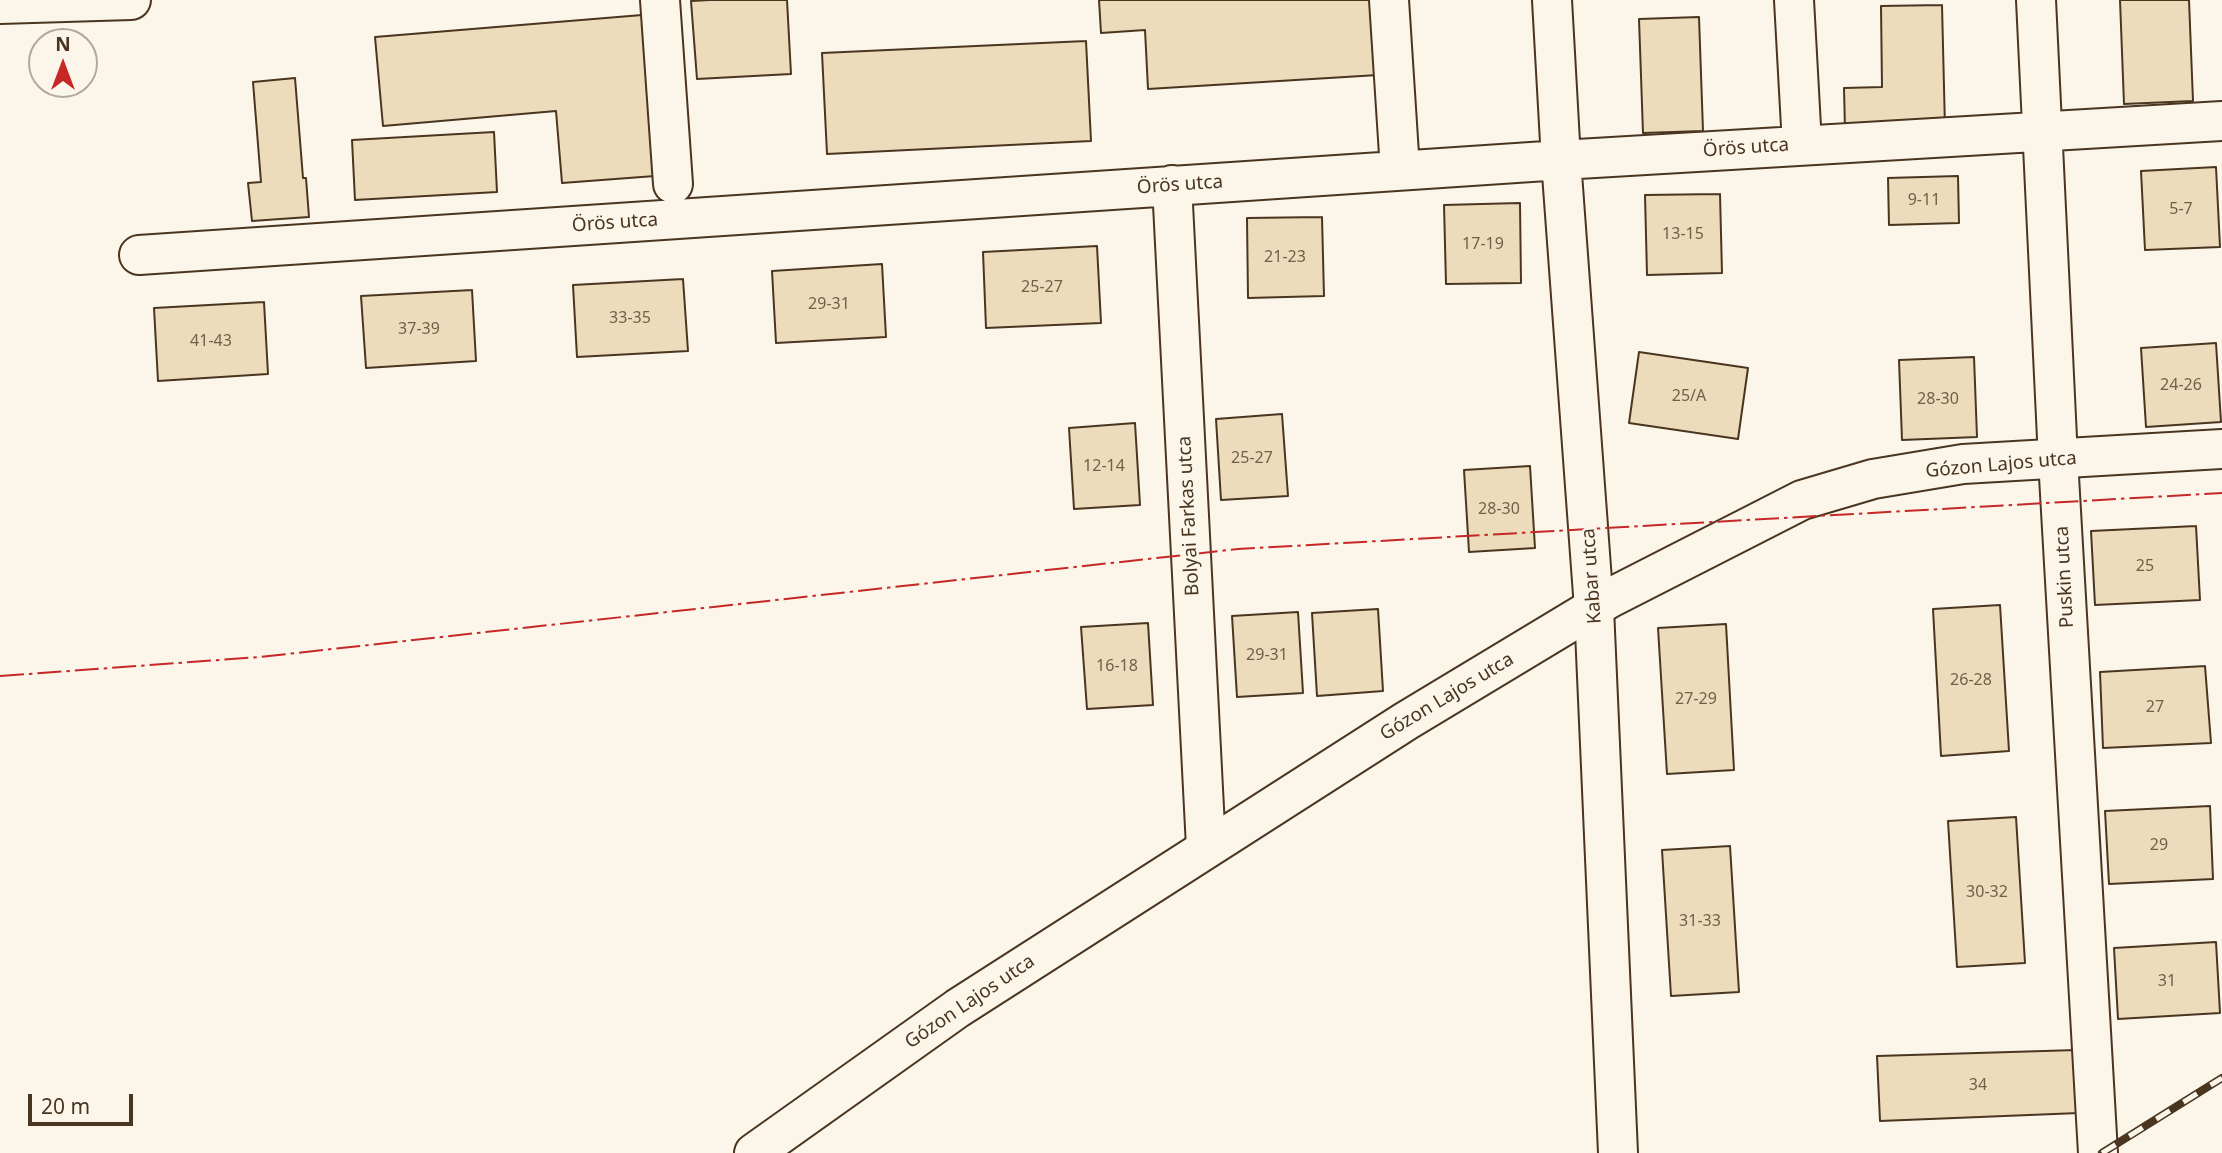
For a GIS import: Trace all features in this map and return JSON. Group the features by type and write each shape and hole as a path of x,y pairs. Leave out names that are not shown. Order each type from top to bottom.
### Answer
{"street":[{"path":"0,4 131,0"},
{"path":"660,0 673,184"},
{"path":"1389,0 1400,170"},
{"name":"Kabar utca","path":"1552,0 1594,608 1618,1153"},
{"path":"1794,0 1802,145"},
{"name":"Puskin utca","path":"2036,0 2058,459 2098,1153"},
{"name":"Örös utca","path":"139,255 1400,170 2222,121"},
{"name":"Bolyai Farkas utca","path":"1172,186 1206,847"},
{"name":"Gózon Lajos utca","path":"754,1153 958,1008 1406,721 1594,608 1802,500 1873,479 1963,464 2222,449"}],"building":[{"path":"787,0 791,74 697,79 691,1"},
{"path":"1099,0 1373,0 1378,75 1148,89 1145,30 1101,33"},
{"path":"2120,0 2189,0 2193,101 2124,104"},
{"path":"1942,5 1945,128 1845,130 1844,88 1882,87 1881,6"},
{"path":"642,15 655,176 562,183 556,111 383,126 375,37"},
{"path":"1699,17 1703,131 1643,133 1639,19"},
{"path":"1086,41 1091,141 827,154 822,53"},
{"path":"295,78 309,217 252,221 248,183 261,182 253,82"},
{"path":"494,132 497,192 355,200 352,140"},
{"path":"2216,167 2220,247 2145,250 2141,171"},
{"path":"1958,176 1959,223 1889,225 1888,178"},
{"path":"1720,194 1722,273 1647,275 1645,195"},
{"path":"1520,203 1521,283 1446,284 1444,205"},
{"path":"1322,217 1324,296 1248,298 1247,218"},
{"path":"1097,246 1101,323 986,328 983,252"},
{"path":"882,264 886,337 776,343 772,271"},
{"path":"683,279 688,351 577,357 573,285"},
{"path":"472,290 476,361 366,368 361,296"},
{"path":"264,302 268,374 158,381 154,308"},
{"path":"2216,343 2221,422 2146,427 2141,348"},
{"path":"1639,352 1748,368 1738,439 1629,423"},
{"path":"1974,357 1977,437 1902,440 1899,360"},
{"path":"1282,414 1288,496 1221,500 1216,419"},
{"path":"1135,423 1140,505 1074,509 1069,428"},
{"path":"1530,466 1535,548 1469,552 1464,470"},
{"path":"2196,526 2200,600 2095,605 2091,531"},
{"path":"2000,605 2009,751 1941,756 1933,609"},
{"path":"1378,609 1383,691 1317,696 1312,613"},
{"path":"1298,612 1303,693 1237,697 1232,616"},
{"path":"1148,623 1153,705 1087,709 1081,627"},
{"path":"1726,624 1734,770 1667,774 1658,628"},
{"path":"2205,666 2211,743 2103,748 2100,672"},
{"path":"2210,806 2213,879 2109,884 2105,811"},
{"path":"2016,817 2025,963 1957,967 1948,821"},
{"path":"1730,846 1739,992 1671,996 1662,850"},
{"path":"2216,942 2220,1013 2118,1019 2114,948"},
{"path":"2077,1050 2079,1113 1880,1121 1877,1056"}],"railway":[{"path":"2102,1153 2222,1078"}],"power":[{"path":"0,676 260,657 1238,549 2222,493"}]}
